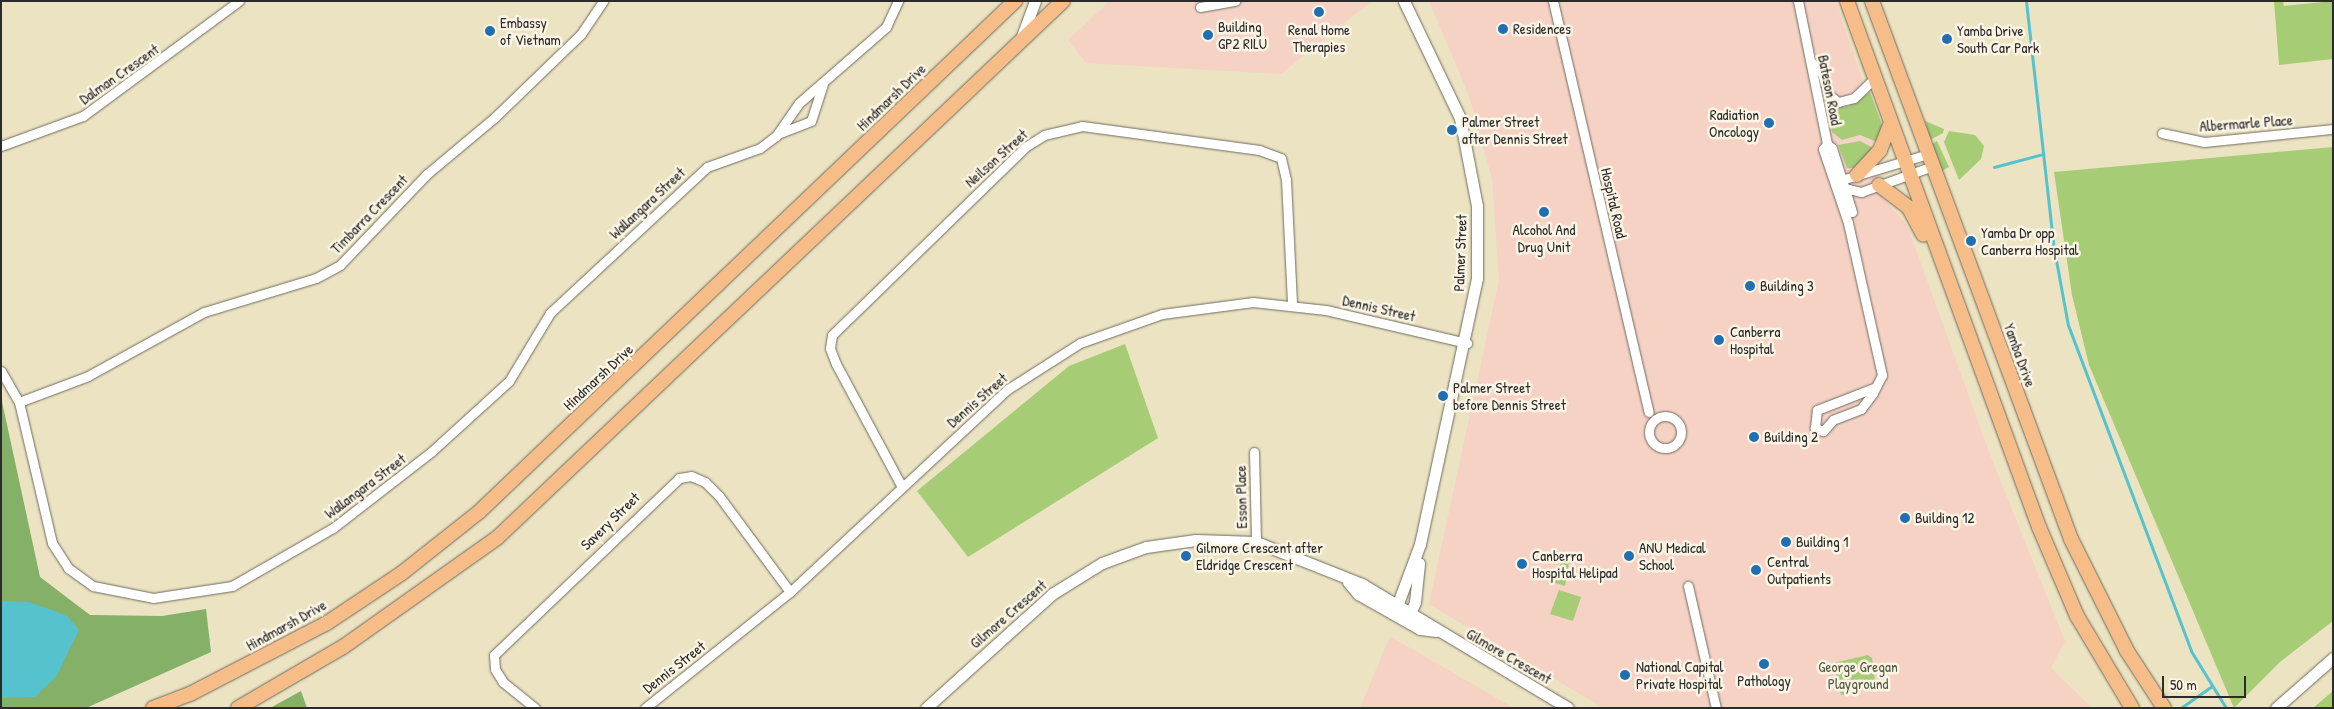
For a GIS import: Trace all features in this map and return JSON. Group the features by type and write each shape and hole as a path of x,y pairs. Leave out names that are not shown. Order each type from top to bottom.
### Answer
{"main road":[{"path":"998,18 1002,1"},
{"name":"Hindmarsh Drive","path":"153,708 190,694 327,623 402,573 479,512 1016,1"},
{"path":"238,708 343,648 497,538 1063,1"},
{"path":"1847,1 1890,124 2060,579 2132,708"},
{"name":"Yamba Drive","path":"1872,1 2076,552 2126,651 2164,708"},
{"path":"1857,175 1880,150 1890,124"},
{"path":"1879,185 1908,208 1928,248 1939,256"}],"street":[{"name":"Dalman Crescent","path":"1,146 83,116 239,1"},
{"name":"Timbarra Crescent","path":"19,402 88,376 204,312 316,278 340,265 427,174 494,118 581,34 603,1"},
{"name":"Wallangara Street","path":"776,136 799,103 824,84 886,27 898,1"},
{"path":"1020,40 1035,1"},
{"path":"1200,6 1235,1"},
{"name":"Palmer Street","path":"1404,1 1444,78 1464,134 1477,206 1477,278 1467,343 1420,544 1409,616"},
{"name":"Hospital Road","path":"1553,1 1649,412 1650,426 1655,445 1675,446 1681,426 1674,418 1649,412"},
{"name":"Bateson Road","path":"1798,1 1827,144 1824,149 1840,184"},
{"path":"1812,63 1822,73 1828,94 1838,102 1854,98 1874,79"},
{"name":"Wallangara Street","path":"1,372 19,402 52,543 68,568 93,586 153,598 232,586 333,528 431,452 509,381 550,313 688,182 707,167 760,148 776,136 810,121 824,84"},
{"name":"Neilson Street","path":"902,487 836,364 830,348 832,335 1025,147 1044,134 1082,126 1259,150 1281,158 1286,180 1292,304"},
{"name":"Albermarle Place","path":"2162,133 2204,142 2333,129"},
{"path":"1840,184 1857,175 1904,161 1930,160"},
{"path":"1840,184 1861,192 1909,175 1930,160"},
{"path":"1840,184 1852,212"},
{"path":"1840,184 1882,366 1876,387 1861,409 1833,420 1823,431 1815,428 1817,410 1876,387"},
{"path":"1848,223 1861,192"},
{"name":"Dennis Street","path":"645,708 790,592 1008,389 1080,344 1162,314 1210,305 1292,304 1467,343"},
{"path":"1650,426 1663,416"},
{"name":"Esson Place","path":"1254,452 1256,542"},
{"name":"Savery Street","path":"535,708 503,682 495,669 494,655 679,478 691,476 704,482 719,496 790,592"},
{"name":"Gilmore Crescent","path":"926,708 1052,594 1102,563 1146,547 1196,540 1256,542 1348,582 1358,594 1409,616 1568,708"},
{"name":"Palmer Street","path":"1396,609 1420,544"},
{"path":"1688,586 1716,708"},
{"path":"2276,708 2333,658"}],"shaded area":[{"path":"1110,1 1372,1 1281,74 1086,63 1068,40"},
{"name":"Canberra Hospital","path":"1429,1 1836,1 1880,132 1868,152 1884,199 1907,225 1992,460 2065,641 2051,668 2092,708 1603,708 1429,604 1499,280 1492,179 1469,96"},
{"path":"1390,636 1398,641 1514,708 1360,708"}],"green space":[{"path":"2274,1 2283,1 2284,6 2333,1 2333,59 2279,65"},
{"path":"1870,92 1882,125 1880,143 1860,135 1842,140 1832,132 1829,109 1849,106"},
{"path":"1925,121 1944,129 1943,133 1930,140"},
{"path":"1949,131 1975,135 1984,146 1981,159 1959,180 1944,142"},
{"path":"1860,141 1875,149 1857,168 1847,168 1838,145"},
{"path":"1937,141 1949,167 1942,171 1932,144"},
{"path":"2333,147 2333,621 2280,662 2234,708 2089,365 2072,295 2054,172"},
{"path":"1125,344 1158,438 968,557 917,491 1069,366"},
{"path":"1,397 40,577 90,615 162,616 206,609 211,652 86,708 1,708"},
{"path":"1562,559 1569,562 1565,586 1555,583"},
{"path":"1559,590 1581,597 1573,621 1550,614"},
{"name":"George Gregan Playground","path":"1868,655 1872,658 1876,687 1841,695 1833,663"},
{"path":"301,691 307,708 270,708"},
{"path":"2333,691 2333,708 2313,708"}],"water":[{"path":"1,601 28,602 52,610 67,616 79,630 56,677 35,697 1,698"}],"waterway":[{"path":"2026,1 2054,249 2068,325 2191,651 2226,708"},
{"path":"1994,167 2043,154"},
{"path":"2182,707 2212,686"}],"place":[{"name":"Renal Home Therapies","path":"1319,12"},
{"name":"Residences","path":"1503,29"},
{"name":"Embassy of Vietnam","path":"490,31"},
{"name":"Building GP2 RILU","path":"1208,35"},
{"name":"Yamba Drive South Car Park","path":"1947,39"},
{"name":"Radiation Oncology","path":"1769,123"},
{"name":"Palmer Street after Dennis Street","path":"1452,130"},
{"name":"Alcohol And Drug Unit","path":"1544,212"},
{"name":"Yamba Dr opp Canberra Hospital","path":"1971,241"},
{"name":"Building 3","path":"1750,286"},
{"name":"Canberra Hospital","path":"1719,340"},
{"name":"Palmer Street before Dennis Street","path":"1443,396"},
{"name":"Building 2","path":"1754,437"},
{"name":"Building 12","path":"1905,518"},
{"name":"Building 1","path":"1786,542"},
{"name":"Gilmore Crescent after Eldridge Crescent","path":"1186,556"},
{"name":"ANU Medical School","path":"1629,556"},
{"name":"Canberra Hospital Helipad","path":"1522,564"},
{"name":"Central Outpatients","path":"1756,570"},
{"name":"Pathology","path":"1764,664"},
{"name":"National Capital Private Hospital","path":"1625,675"}]}
